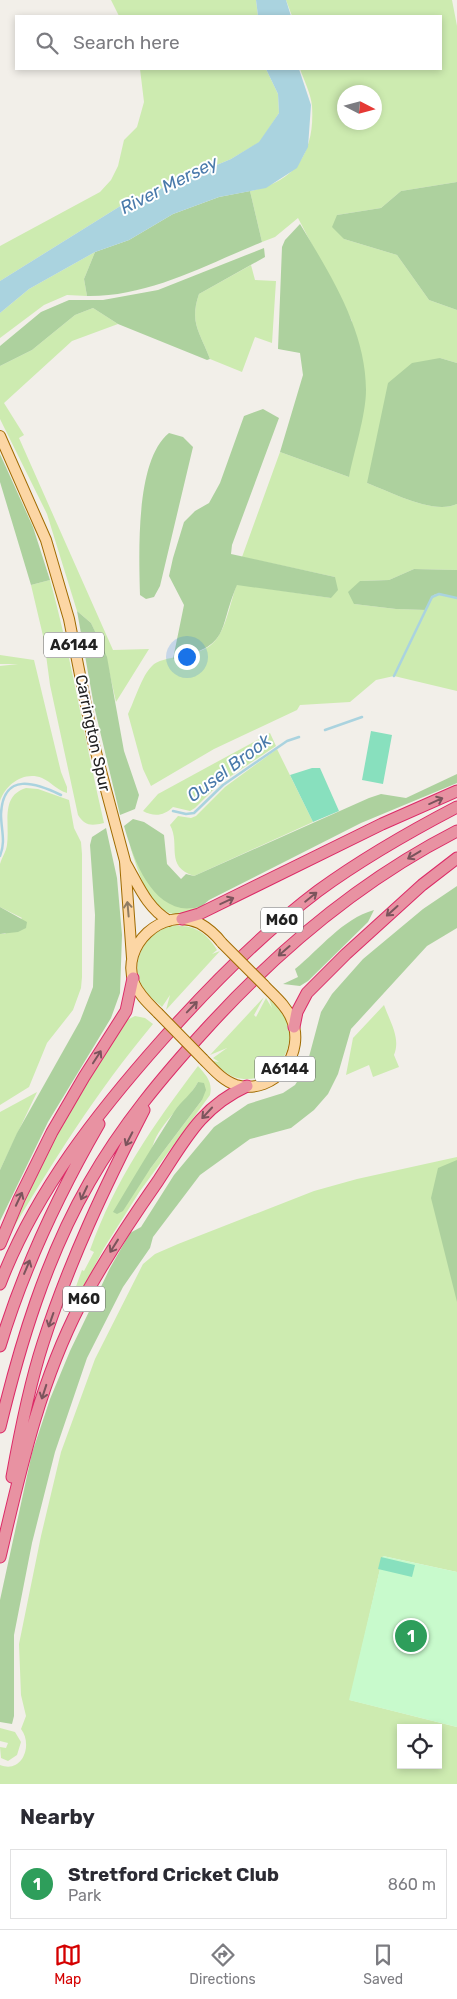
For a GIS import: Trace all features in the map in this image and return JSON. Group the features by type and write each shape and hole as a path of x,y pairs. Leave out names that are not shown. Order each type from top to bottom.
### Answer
{"highway":[{"name":"M60","path":"182,919 207,910 382,824 457,792"},
{"name":"M60","path":"0,1284 37,1209 78,1140 136,1070 226,972 275,926 318,891 402,835 457,807"},
{"name":"M60","path":"0,1427 26,1335 50,1266 89,1183 124,1127 159,1080 241,991 306,932 392,868 457,831"},
{"path":"294,1027 297,1012 307,993 346,954 422,885 457,858"},
{"path":"0,1244 19,1199 52,1132 126,1011 133,978"},
{"name":"M60","path":"0,1346 26,1270 71,1173 104,1115 136,1070"},
{"name":"M60","path":"0,1542 16,1455 45,1336 64,1283 100,1196 159,1080"},
{"name":"M60","path":"0,1557 34,1425 53,1365 79,1306 113,1247 198,1123 226,1096 247,1086"}],"main road":[{"name":"Carrington Spur","path":"0,436 35,510 56,570 69,619 92,741 125,861 132,958"},
{"name":"Carrington Spur","path":"125,861 146,900 157,913 169,921"},
{"path":"132,958 142,938 151,929 169,921 182,919 198,923 222,943 264,985 285,1008 294,1027"},
{"name":"A6144","path":"132,958 133,978 140,993 203,1059 223,1078 236,1085 247,1086 268,1082 286,1067 295,1044 294,1027"}],"green space":[{"path":"111,0 256,0 258,15 118,15"},
{"path":"286,0 452,0 457,26 457,182 401,191 381,208 337,215 344,239 397,255 429,300 457,310 457,363 440,358 367,483 424,505 447,507 457,504 457,570 414,569 389,580 360,581 354,604 426,610 435,594 457,598 457,691 394,676 376,680 350,702 300,705 297,710 214,749 151,786 143,769 128,714 148,670 157,662 198,652 212,644 221,632 237,584 331,598 335,577 242,557 280,452 349,477 352,321 298,218 275,237 262,242 250,191 266,187 280,180 291,172 299,162 306,151 310,137 312,122 311,101 300,70 442,70 442,15 292,15"},
{"path":"140,70 266,70 278,94 279,113 260,142 231,159 122,205 0,281 0,246 100,192 111,180 118,166 124,140 137,127 144,102"},
{"path":"457,182 457,310 429,300 397,255 344,239 332,227 337,215 381,208 401,191"},
{"path":"250,191 262,242 155,285 110,295 87,296 84,279 95,252 129,240 173,214 219,197"},
{"path":"300,224 344,303 360,346 366,390 364,410 349,477 280,452 303,375 300,353 278,349 282,247 285,240"},
{"path":"264,248 265,257 199,294 195,320 210,359 207,360 118,324 93,308 75,315 32,350 0,366 0,346 41,312 69,300 103,300 158,290"},
{"path":"95,252 84,279 87,296 67,295 44,305 0,338 0,313 29,289"},
{"path":"251,265 255,280 276,281 272,343 255,337 242,372 210,359 197,327 195,313 199,294"},
{"path":"93,308 118,324 72,341 4,403 24,435 19,438 113,650 149,649 116,702 106,657 91,623 77,611 47,514 0,419 0,366 32,350 75,315"},
{"path":"440,358 457,363 457,504 447,507 424,505 367,483 388,383 412,363"},
{"path":"263,409 279,418 232,545 231,554 335,577 338,590 331,598 237,585 224,625 214,642 192,654 173,659 184,605 169,576 184,522 195,511 209,503 220,483 244,416"},
{"path":"169,433 183,437 193,447 160,586 154,597 146,599 140,595 141,509 150,464 158,446"},
{"path":"0,454 33,527 50,580 31,585 0,482"},
{"path":"414,569 457,570 457,598 435,594 426,610 396,609 354,604 348,592 360,581 389,580"},
{"path":"50,580 65,640 104,823 95,825 86,823 78,815 50,685 44,640 31,585"},
{"path":"77,611 91,623 107,657 124,751 139,795 135,809 120,815 94,706"},
{"path":"0,655 34,660 67,793 42,778 29,776 16,780 11,784 0,801 0,666 18,664 0,664"},
{"path":"371,731 392,735 383,784 362,780"},
{"path":"270,733 276,746 219,784 195,808 190,811 173,807 159,815 143,811 158,794"},
{"path":"277,749 313,822 194,876 185,872 176,861 173,833 170,825 178,816 191,818 196,816 225,787"},
{"path":"312,768 320,768 339,811 313,822 290,775"},
{"path":"457,774 457,783 361,823 209,900 201,907 181,908 169,904 159,896 143,875 124,826 133,819 144,822 164,835 167,864 181,879 186,874 194,876 369,798 381,794 406,798"},
{"path":"26,788 38,789 69,800 74,828 81,842 82,854 82,977 81,988 73,1010 47,1043 29,1087 0,1105 0,934 5,934 22,918 0,907 0,864 7,845 9,804 12,797"},
{"path":"106,828 117,878 122,935 120,993 111,1018 48,1122 0,1221 0,1170 17,1133 80,1021 93,987 95,915 90,845 92,837"},
{"path":"130,846 148,881 161,896 177,906 201,907 195,912 183,914 172,914 162,909 154,901 141,879"},
{"path":"457,886 457,928 427,946 351,1029 338,1074 328,1094 314,1110 291,1128 250,1139 200,1175 153,1237 150,1248 123,1287 87,1358 55,1452 32,1543 14,1635 14,1716 12,1724 0,1722 0,1600 32,1453 50,1399 70,1351 110,1268 130,1233 141,1227 174,1175 214,1127 248,1104 283,1093 295,1085 306,1068 321,1012 332,994 363,959 423,909"},
{"path":"0,907 27,922 26,928 18,932 0,934"},
{"path":"374,910 368,922 308,981 300,986 283,984 298,977 295,969 332,935 362,914"},
{"path":"170,926 193,928 204,934 217,950 212,954 220,951 166,1010 170,995 162,1007 147,993 140,981 138,961 146,943 161,930"},
{"path":"264,997 254,1015 256,1017 266,998 272,1008 269,999 280,1011 286,1020 289,1032 289,1044 285,1055 278,1065 258,1077 247,1079 234,1077 213,1061 219,1062 213,1058 227,1048 210,1055"},
{"path":"384,1005 395,1036 396,1049 394,1055 399,1067 373,1077 369,1065 346,1075 353,1038"},
{"path":"135,1016 145,1018 153,1024 132,1049 76,1128 40,1183 7,1239 41,1162 75,1099 120,1028 127,1020"},
{"path":"198,1066 208,1079 211,1090 210,1095 140,1191 104,1248 70,1313 67,1311 82,1270 84,1271 94,1252 90,1250 111,1199 136,1154","holes":["198,1082 202,1100 150,1169 151,1151 156,1137 167,1120"]},
{"path":"198,1082 204,1083 206,1090 202,1100 150,1169 123,1211 117,1214 113,1212 174,1112"},
{"path":"37,1092 0,1170 0,1112"},
{"path":"457,1157 457,1572 383,1556 350,1700 457,1727 457,1784 0,1784 0,1765 8,1767 20,1762 26,1749 26,1742 21,1729 26,1716 21,1695 19,1644 41,1536 61,1452 95,1359 143,1264 155,1254 178,1244 314,1191 357,1179"},
{"path":"457,1160 457,1302 431,1198 438,1168"},
{"path":"383,1556 457,1572 457,1727 349,1700"},
{"path":"381,1557 415,1565 412,1577 378,1569"},
{"path":"0,1728 15,1732 21,1742 17,1755 8,1761 1,1758 0,1747 6,1748 8,1743 0,1741"}],"water":[{"path":"256,0 286,0 291,15 258,15"},
{"path":"266,70 299,70 311,105 308,147 297,168 266,188 219,197 173,214 129,240 95,252 29,289 0,313 0,281 122,205 231,159 259,142 279,113 278,94"}],"waterway":[{"name":"Ousel Brook","path":"394,676 432,597 439,594 457,598"},
{"name":"Ousel Brook","path":"325,730 362,717"},
{"name":"Ousel Brook","path":"173,811 186,814 194,813 223,785 287,741 299,737"},
{"name":"Ousel Brook","path":"0,856 3,840 1,814 3,800 8,791 14,786 32,784 61,795"}],"place":[{"name":"Stretford Cricket Club","path":"411,1636"}],"water label":[{"name":"River Mersey","path":"169,185"}]}
